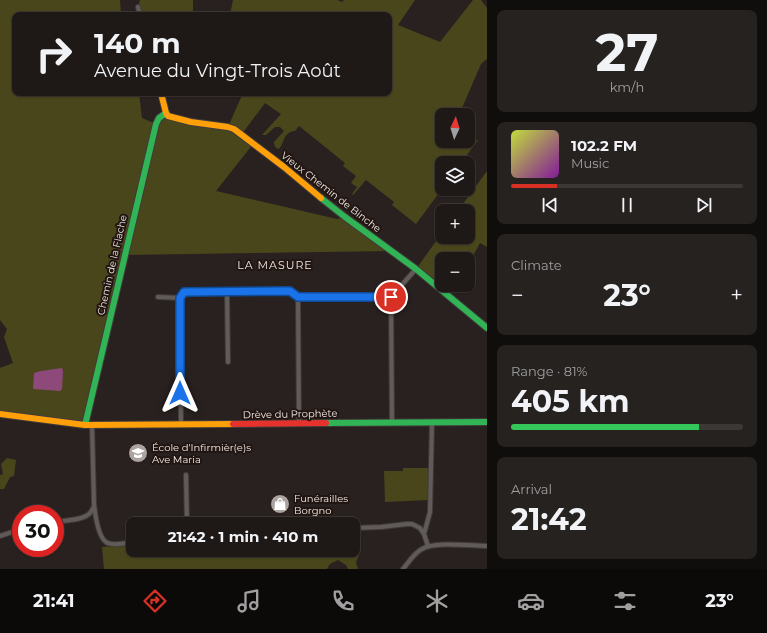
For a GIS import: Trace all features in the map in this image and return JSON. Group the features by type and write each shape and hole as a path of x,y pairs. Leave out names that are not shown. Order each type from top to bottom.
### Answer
{"street":[{"path":"138,7 139,12"},
{"path":"162,96 166,113"},
{"name":"Vieux Chemin de Binche","path":"166,113 168,116 178,119 228,127 234,130 284,167 345,217 416,269 487,328"},
{"name":"Chemin de la Flache","path":"85,425 156,124 159,118 166,113"},
{"path":"392,423 391,297 416,269"},
{"path":"227,291 228,362"},
{"path":"181,425 180,298 184,292 290,291 298,297 391,297"},
{"path":"158,297 180,298"},
{"path":"298,297 299,424"},
{"name":"Drève du Prophète","path":"0,414 85,425 487,422"},
{"path":"424,534 430,512 432,422"},
{"path":"92,425 94,504 101,536 105,542 112,544 126,543"},
{"path":"186,475 187,517"},
{"path":"64,520 87,516 92,512 94,504"},
{"path":"360,528 412,524 420,528 424,534 428,546"},
{"path":"0,536 12,532"},
{"path":"403,569 416,553 428,546 438,544 487,546"}],"shaded area":[{"path":"0,0 120,0 121,12 12,12 12,96 139,96 142,118 156,124 159,118 168,116 228,127 242,96 392,96 392,12 231,12 233,0 337,0 342,2 344,0 415,0 398,25 440,42 473,0 481,0 487,8 487,59 481,64 462,108 435,108 435,148 472,148 466,156 435,156 435,196 437,196 416,224 392,205 394,202 366,180 353,195 352,194 357,187 351,183 356,176 343,166 345,163 299,126 295,131 286,135 279,149 275,147 274,142 284,131 280,127 275,127 266,135 262,135 281,114 265,103 241,135 253,144 216,191 337,219 345,217 392,251 124,255 85,425 0,414 0,368 13,363 4,337 7,329 0,320"},
{"path":"140,0 193,0 193,12 139,12 138,7"},
{"path":"487,171 487,247 480,243 475,252 435,252 435,285 416,269 435,243 435,244 475,244 475,204 463,204 469,196 475,196 475,188"},
{"path":"444,292 453,292 450,297"},
{"path":"62,368 62,389 60,391 33,389 34,373"},
{"path":"7,458 16,460 14,476 10,477 4,489 0,489 0,475 3,474 1,464"},
{"path":"403,468 431,468 430,500 385,502 384,471 403,471"},
{"path":"126,545 126,557 358,557 356,562 358,569 348,569 346,565 338,560 330,564 327,569 104,569 102,547"}],"traffic: fast":[{"path":"85,425 156,124 159,118 166,113"},
{"path":"321,198 416,269 487,328"},
{"path":"326,423 487,422"}],"traffic: slow":[{"path":"162,96 168,116 191,122 234,129 284,167 321,198"},
{"path":"0,414 85,425 233,424"}],"traffic: jam":[{"path":"233,424 326,423"}],"place":[{"name":"École d'Infirmièr(e)s Ave Maria","path":"138,453"},
{"name":"Funérailles Borgno","path":"280,504"}],"district":[{"name":"LA MASURE","path":"275,265"}],"route":[{"path":"180,393 180,298 184,292 290,291 298,297 391,297"}]}
